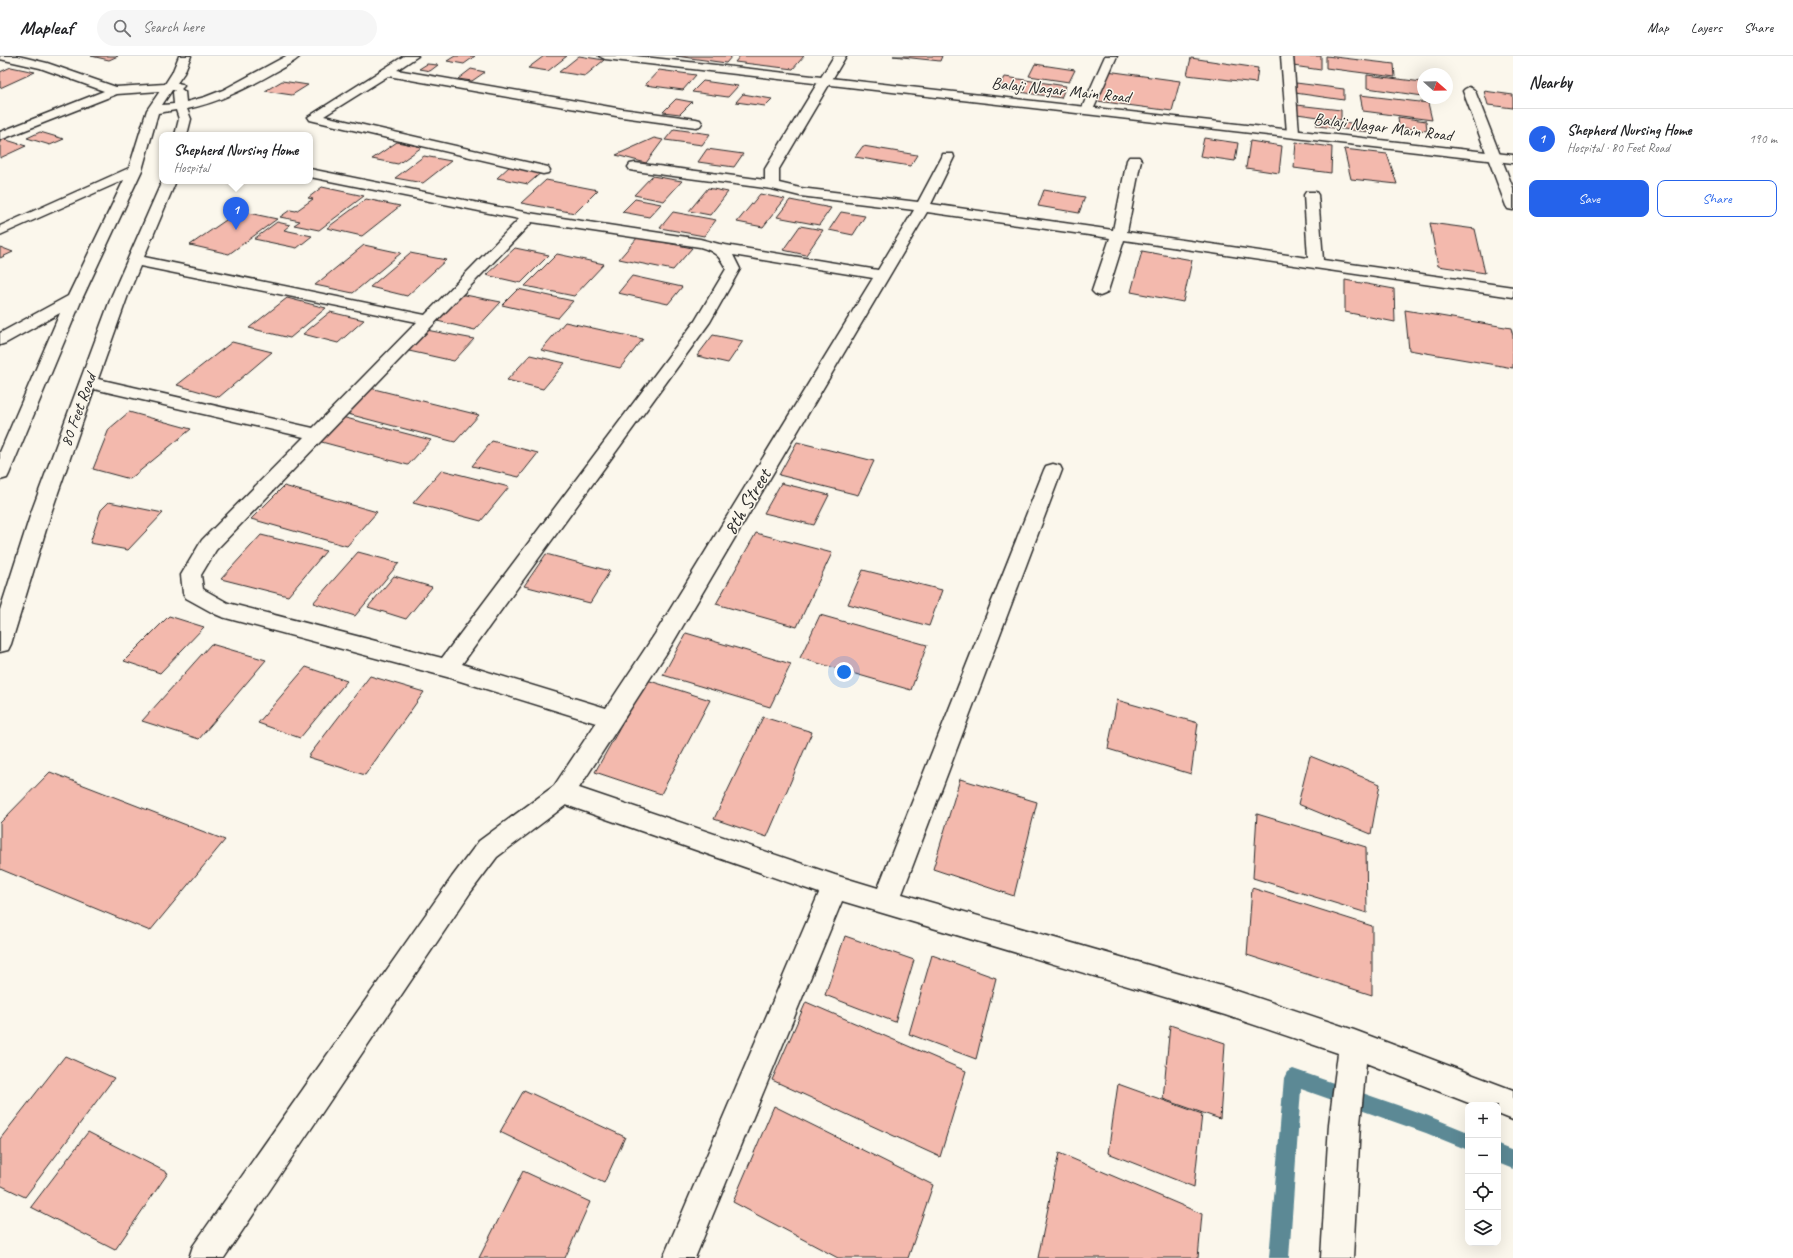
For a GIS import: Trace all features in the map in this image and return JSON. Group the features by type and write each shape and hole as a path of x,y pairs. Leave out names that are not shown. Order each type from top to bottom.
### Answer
{"street":[{"path":"3,56 43,65 115,91"},
{"path":"2,463 74,299 135,170 153,110 174,86 185,56"},
{"path":"153,110 216,98 236,89 294,56"},
{"path":"412,56 314,117 543,170"},
{"name":"Balaji Nagar Main Road","path":"605,56 648,59 825,82 1293,133 1513,159"},
{"path":"772,185 772,169 840,56"},
{"path":"1087,110 1111,56"},
{"path":"1287,56 1293,133"},
{"path":"387,72 622,113 696,123"},
{"path":"0,136 115,91 174,86"},
{"path":"174,86 185,119 182,132"},
{"path":"1469,91 1513,206"},
{"name":"8th Street","path":"205,1258 461,885 488,849 563,793 663,640 924,207 948,157"},
{"path":"1100,291 1119,234 1134,160"},
{"path":"635,167 772,185 800,192 924,207 1119,234 1513,292"},
{"path":"0,231 135,170"},
{"path":"313,174 529,217 700,243 719,248 883,275"},
{"name":"80 Feet Road","path":"0,644 42,510 88,382 135,260 168,184"},
{"path":"1311,195 1316,264"},
{"path":"529,217 209,544 191,575 193,593 222,609 447,668 612,719"},
{"path":"447,668 702,322 733,269 728,255 719,248"},
{"path":"135,260 428,320"},
{"path":"0,340 74,299"},
{"path":"88,382 316,434"},
{"path":"886,902 1053,470"},
{"path":"563,793 835,887 1225,1001 1352,1058 1513,1105"},
{"path":"679,1258 835,887"},
{"path":"1337,1258 1343,1142 1352,1058"}],"building":[{"path":"91,56 118,56 109,60"},
{"path":"455,56 475,56 464,64 447,61"},
{"path":"544,56 567,56 548,71 528,68"},
{"path":"579,56 604,60 585,76 559,72"},
{"path":"676,56 732,56 726,63"},
{"path":"740,56 804,56 793,69 735,62"},
{"path":"893,56 942,56 940,61"},
{"path":"1293,56 1321,56 1321,70 1293,66"},
{"path":"1326,56 1394,64 1395,77 1326,68"},
{"path":"1191,58 1258,68 1256,83 1187,75"},
{"path":"427,64 438,65 430,71 419,69"},
{"path":"1035,64 1075,70 1069,82 1029,76"},
{"path":"11,67 35,72 0,88 0,72"},
{"path":"471,69 485,72 472,81 458,79"},
{"path":"659,70 696,75 683,90 645,85"},
{"path":"1107,71 1180,81 1172,111 1097,101"},
{"path":"1367,75 1417,81 1417,95 1367,88"},
{"path":"1005,77 1066,86 1061,98 999,89"},
{"path":"282,81 308,85 292,95 265,91"},
{"path":"703,81 738,86 728,97 692,92"},
{"path":"1296,83 1344,89 1344,100 1295,93"},
{"path":"1484,91 1513,95 1513,108 1488,105"},
{"path":"743,94 772,99 765,106 736,102"},
{"path":"1360,95 1417,102 1417,104 1428,104 1432,120 1363,111"},
{"path":"676,99 692,102 680,114 663,112"},
{"path":"1297,105 1341,110 1341,120 1297,114"},
{"path":"1398,117 1426,121 1427,131 1399,127"},
{"path":"1316,119 1368,125 1369,132 1317,126"},
{"path":"674,129 710,134 702,145 665,140"},
{"path":"40,132 64,139 50,145 27,138"},
{"path":"0,138 26,146 0,158"},
{"path":"654,138 663,140 646,163 616,155"},
{"path":"1204,138 1238,143 1235,161 1200,156"},
{"path":"1250,141 1282,146 1279,173 1246,168"},
{"path":"397,142 422,147 398,164 372,159"},
{"path":"1296,142 1332,147 1331,173 1294,168"},
{"path":"863,146 917,155 910,166 855,157"},
{"path":"707,149 743,154 734,167 698,162"},
{"path":"1344,149 1387,154 1397,184 1351,179"},
{"path":"424,156 451,161 423,183 395,178"},
{"path":"511,165 543,171 528,184 497,178"},
{"path":"652,176 682,181 664,201 634,195"},
{"path":"546,180 598,190 575,213 521,203"},
{"path":"322,187 364,196 319,230 294,225 300,221 280,217 290,210 296,211 313,199 308,198"},
{"path":"708,188 728,192 710,215 689,211"},
{"path":"1044,190 1085,197 1079,213 1038,206"},
{"path":"760,194 785,199 763,227 737,222"},
{"path":"366,199 400,206 362,236 327,228"},
{"path":"635,199 661,204 649,217 622,212"},
{"path":"790,200 831,208 819,225 777,217"},
{"path":"239,211 277,219 229,254 190,245"},
{"path":"673,212 716,220 704,236 660,228"},
{"path":"841,212 865,216 853,235 829,230"},
{"path":"277,222 290,225 284,230 312,236 297,248 254,239"},
{"path":"1430,223 1475,229 1485,273 1438,266"},
{"path":"800,226 823,230 806,255 783,250"},
{"path":"638,237 692,248 673,270 619,259"},
{"path":"364,245 401,253 353,293 315,285"},
{"path":"0,247 13,252 0,258"},
{"path":"515,248 549,255 521,283 486,275"},
{"path":"1142,251 1192,260 1183,302 1131,292"},
{"path":"410,253 446,260 407,296 370,287"},
{"path":"557,254 604,264 574,296 525,286"},
{"path":"632,276 682,287 668,304 618,293"},
{"path":"1345,280 1394,289 1395,322 1345,312"},
{"path":"518,289 573,301 558,318 502,305"},
{"path":"460,294 501,302 475,330 433,320"},
{"path":"287,298 326,308 290,338 249,328"},
{"path":"1405,310 1511,328 1513,336 1513,368 1409,350"},
{"path":"330,312 364,320 338,343 303,334"},
{"path":"565,322 643,339 620,368 541,350"},
{"path":"421,329 474,339 454,361 400,349"},
{"path":"713,335 743,341 728,363 697,356"},
{"path":"232,342 272,352 219,397 177,385"},
{"path":"530,355 565,363 543,389 507,380"},
{"path":"370,388 479,415 455,442 344,413"},
{"path":"129,412 191,429 130,479 93,469 109,429"},
{"path":"338,416 431,440 408,465 314,440"},
{"path":"492,441 538,453 519,477 472,466"},
{"path":"797,442 874,461 858,495 779,475"},
{"path":"442,470 509,487 481,521 413,503"},
{"path":"781,483 829,495 814,525 764,513"},
{"path":"284,486 377,512 347,546 251,519"},
{"path":"109,502 163,513 128,550 90,543 101,510"},
{"path":"756,533 832,553 797,627 716,604"},
{"path":"261,535 326,551 288,596 221,579"},
{"path":"358,552 399,563 355,616 313,603"},
{"path":"546,554 610,571 590,603 524,586"},
{"path":"863,570 942,590 929,626 848,604"},
{"path":"394,576 432,587 406,619 368,607"},
{"path":"820,615 927,645 911,690 800,658"},
{"path":"169,616 204,627 160,673 124,661"},
{"path":"686,633 791,664 770,707 663,675"},
{"path":"211,644 266,660 199,739 142,721"},
{"path":"306,667 347,681 300,738 258,723"},
{"path":"370,676 424,692 365,775 308,757"},
{"path":"647,680 710,700 661,794 595,772"},
{"path":"1117,700 1198,723 1191,774 1108,749"},
{"path":"763,717 812,732 767,837 714,819"},
{"path":"1310,756 1380,784 1371,834 1298,804"},
{"path":"50,772 225,840 150,931 0,869 0,823"},
{"path":"960,779 1037,802 1014,896 933,869"},
{"path":"1257,814 1366,847 1367,913 1253,878"},
{"path":"1252,888 1372,926 1372,995 1247,955"},
{"path":"845,936 914,960 895,1022 825,995"},
{"path":"932,955 996,978 976,1059 909,1034"},
{"path":"806,1002 966,1071 940,1157 772,1080"},
{"path":"1170,1025 1225,1043 1220,1119 1163,1099"},
{"path":"65,1056 114,1078 25,1197 0,1185 0,1139"},
{"path":"1118,1084 1202,1114 1194,1187 1108,1153"},
{"path":"524,1090 625,1137 604,1183 500,1132"},
{"path":"774,1106 933,1185 908,1258 838,1258 733,1202"},
{"path":"88,1132 168,1173 115,1250 31,1207"},
{"path":"1059,1153 1202,1214 1198,1258 1038,1258"},
{"path":"523,1171 590,1202 565,1258 479,1258"}],"waterway":[{"path":"1279,1258 1293,1078 1426,1124 1465,1140"},
{"path":"1501,1155 1513,1160"}],"place":[{"name":"Shepherd Nursing Home","path":"236,230"}]}
